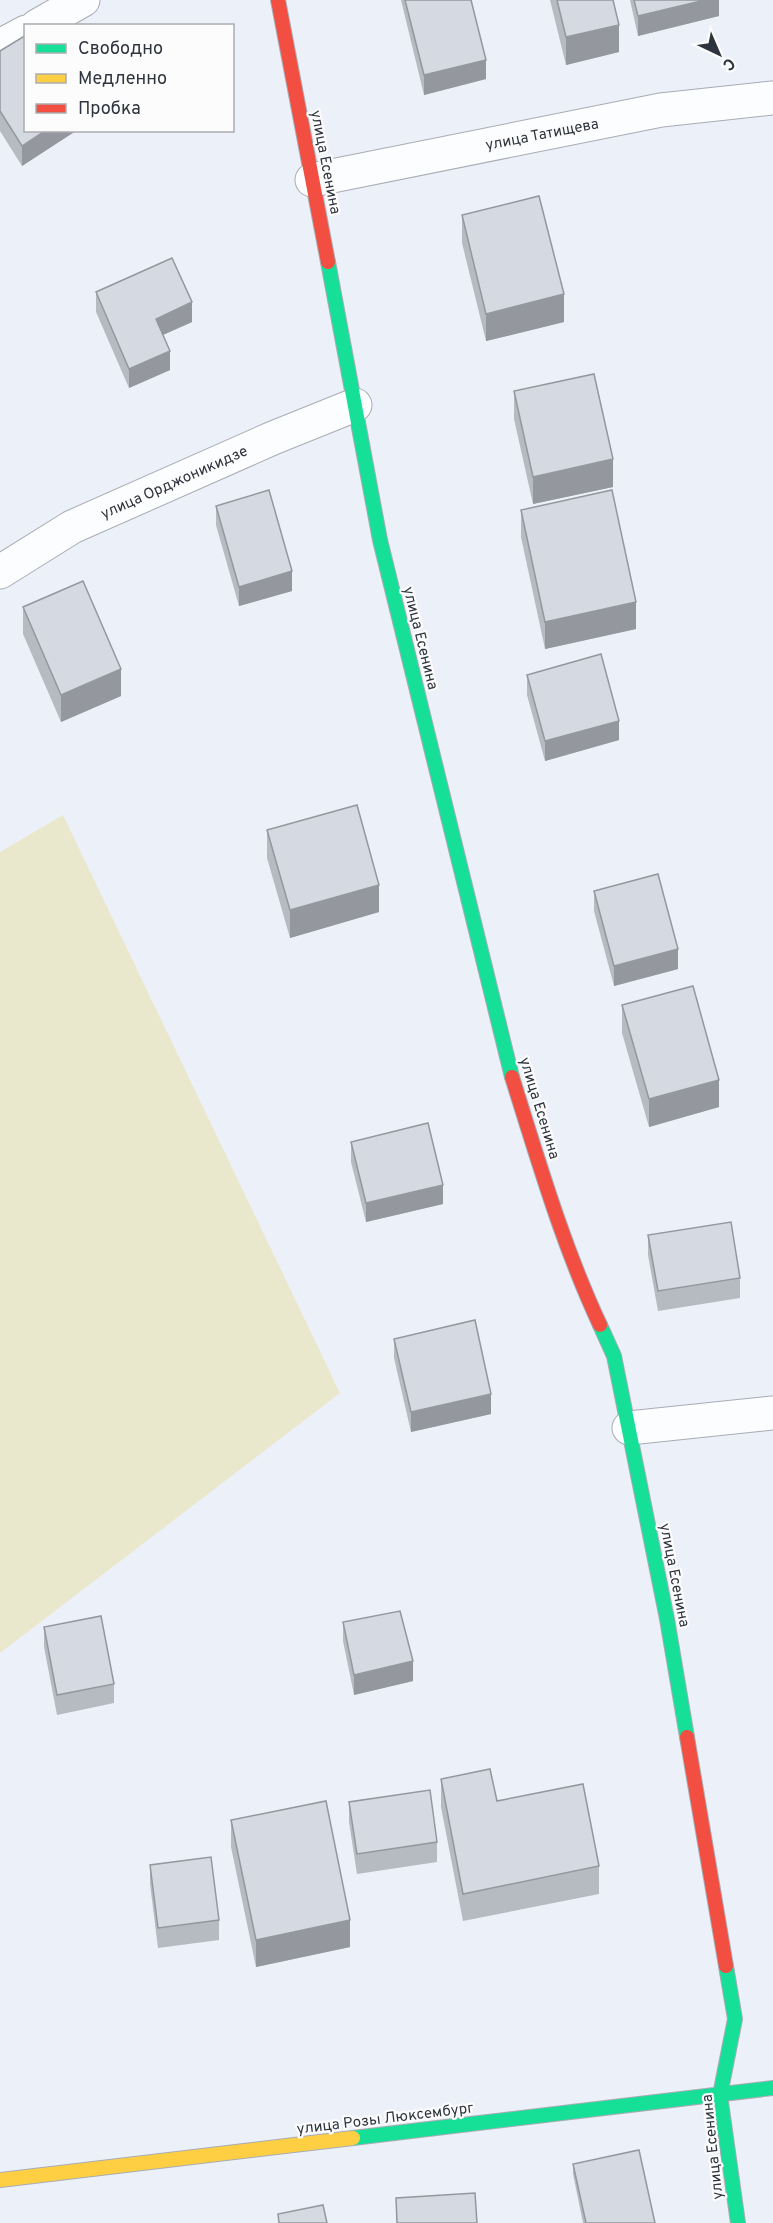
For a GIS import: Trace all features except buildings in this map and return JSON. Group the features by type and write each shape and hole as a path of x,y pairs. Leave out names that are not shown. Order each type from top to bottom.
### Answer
{"street":[{"path":"41,24 83,0"},
{"name":"улица Есенина","path":"278,0 380,540 509,1068 582,1285 614,1356 629,1428 667,1619 735,2019 720,2095 738,2223"},
{"path":"0,46 24,33"},
{"name":"улица Татищева","path":"312,180 661,110 773,98"},
{"name":"улица Орджоникидзе","path":"0,572 72,527 273,438 355,405"},
{"path":"629,1428 773,1413"},
{"name":"улица Розы Люксембург","path":"0,2180 773,2088"}],"shaded area":[{"path":"63,815 340,1393 0,1653 0,852"}],"traffic: fast":[{"path":"328,262 380,540 512,1077"},
{"path":"600,1325 614,1356 667,1619 687,1737"},
{"path":"726,1966 735,2019 720,2095 738,2223"},
{"path":"353,2138 773,2088"}],"traffic: slow":[{"path":"0,2180 353,2138"}],"traffic: jam":[{"path":"278,0 328,262"},
{"path":"512,1077 563,1234 600,1325"},
{"path":"687,1737 726,1966"}]}
